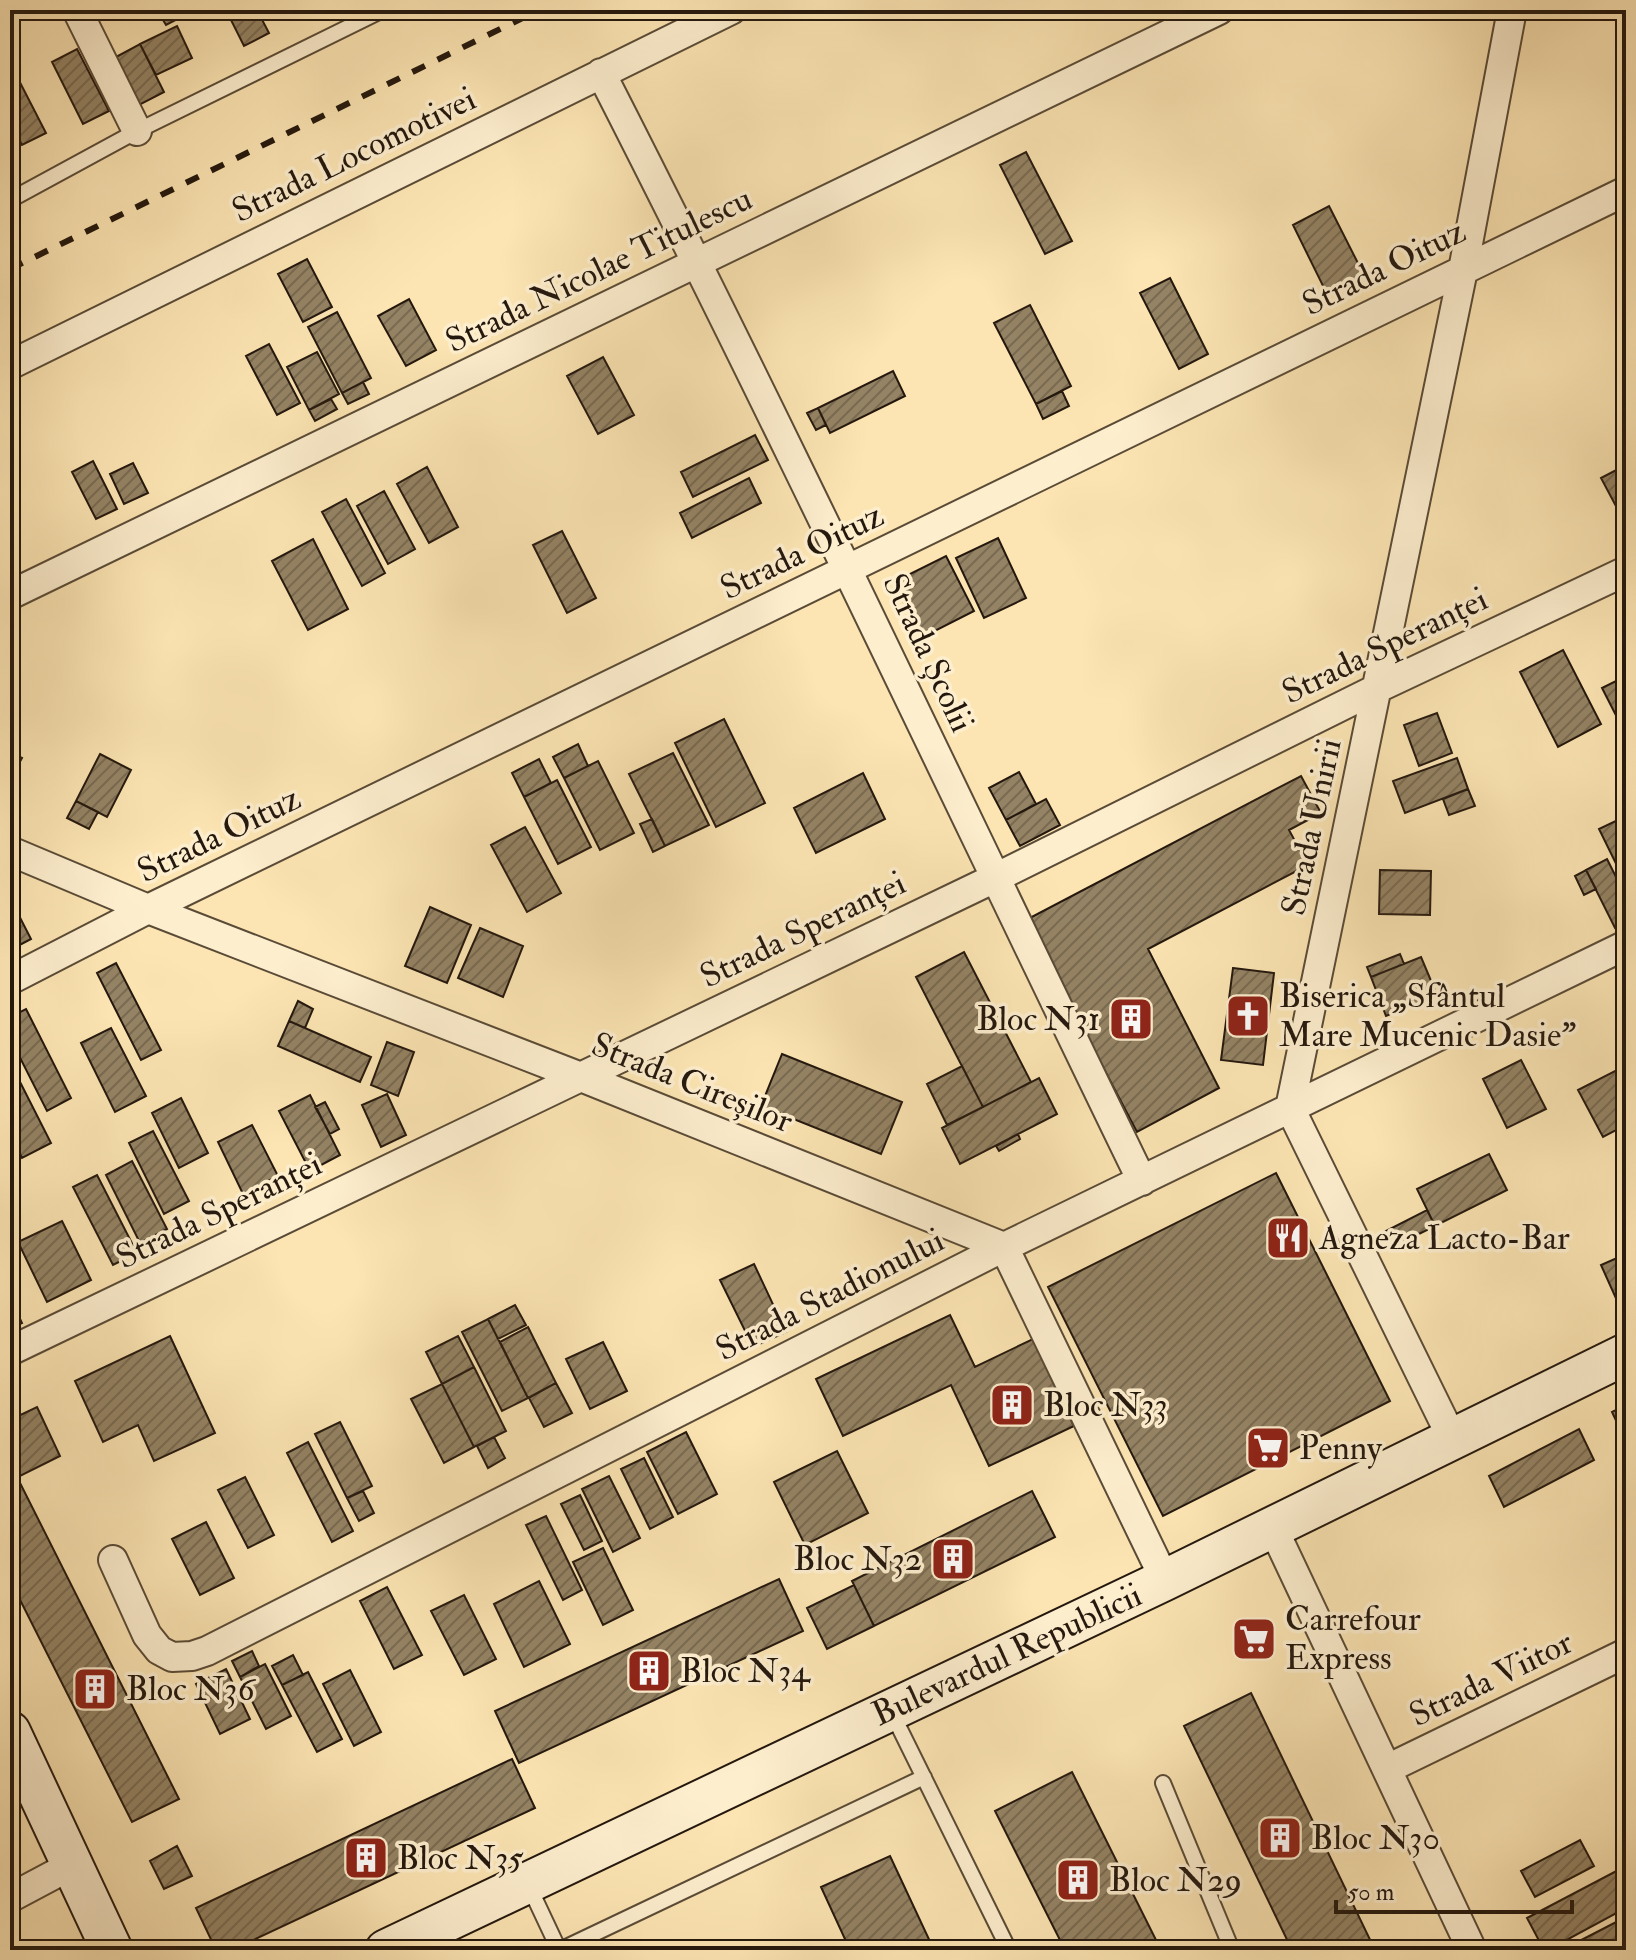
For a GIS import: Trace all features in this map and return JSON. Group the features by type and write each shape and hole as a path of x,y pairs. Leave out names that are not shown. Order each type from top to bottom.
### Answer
{"main road":[{"name":"Bulevardul Republicii","path":"386,1950 1165,1580 1626,1354"},
{"path":"10,1732 112,1950"}],"street":[{"path":"77,10 137,131"},
{"name":"Strada Locomotivei","path":"10,365 731,10"},
{"name":"Strada Nicolae Titulescu","path":"10,595 1219,10"},
{"name":"Strada Unirii","path":"1290,1108 1463,270 1512,10"},
{"name":"Strada Școlii","path":"601,73 698,262 848,569 1142,1181"},
{"name":"Strada Oituz","path":"10,980 148,909 1626,191"},
{"name":"Strada Speranței","path":"10,1351 995,878 1378,688 1626,571"},
{"name":"Strada Cireșilor","path":"10,851 148,909 581,1077 1004,1247"},
{"name":"Strada Stadionului","path":"113,1560 147,1635 159,1650 172,1657 207,1651 1004,1247 1626,945"},
{"path":"1290,1108 1453,1440"},
{"path":"1004,1247 1165,1580"},
{"path":"1273,1528 1472,1950"},
{"name":"Strada Viitor","path":"1387,1769 1626,1653"},
{"path":"10,1898 72,1865"}],"lane":[{"path":"10,200 137,131 383,10"},
{"path":"891,1710 1009,1950"},
{"path":"528,1883 560,1950 924,1777"},
{"path":"1163,1783 1232,1950"}],"building":[{"path":"157,10 195,10 166,25"},
{"path":"226,10 257,10 269,33 244,46"},
{"path":"177,26 192,58 156,75 140,44"},
{"path":"140,44 164,92 139,105 116,57"},
{"path":"77,49 109,111 83,124 52,62"},
{"path":"10,63 46,133 22,145 10,122"},
{"path":"1026,152 1072,241 1045,254 1000,165"},
{"path":"1329,206 1364,275 1327,294 1293,225"},
{"path":"307,259 332,307 303,322 278,274"},
{"path":"1170,278 1208,354 1179,369 1140,293"},
{"path":"409,299 436,350 406,366 378,316"},
{"path":"1030,305 1071,386 1036,404 994,323"},
{"path":"337,312 371,378 342,393 308,327"},
{"path":"269,344 300,403 277,415 246,356"},
{"path":"317,352 339,394 309,410 287,367"},
{"path":"603,357 634,415 598,434 567,376"},
{"path":"893,371 905,396 830,433 818,408"},
{"path":"363,382 369,394 348,404 342,393"},
{"path":"1062,391 1069,406 1043,419 1036,404"},
{"path":"331,399 337,409 315,421 309,410"},
{"path":"818,408 826,425 816,430 807,413"},
{"path":"755,435 768,460 693,497 681,472"},
{"path":"93,461 117,509 96,519 72,472"},
{"path":"133,463 148,493 124,504 110,474"},
{"path":"1626,465 1626,525 1601,478"},
{"path":"427,467 458,527 429,543 397,484"},
{"path":"749,478 761,503 692,538 680,513"},
{"path":"384,491 415,549 388,564 357,506"},
{"path":"346,499 385,573 362,586 322,512"},
{"path":"562,531 596,598 567,613 533,545"},
{"path":"998,538 1026,598 984,618 956,558"},
{"path":"313,539 348,609 308,630 272,561"},
{"path":"946,556 974,611 921,638 894,582"},
{"path":"1563,650 1601,724 1558,747 1520,672"},
{"path":"1626,676 1626,735 1602,688"},
{"path":"1437,713 1452,753 1419,766 1404,725"},
{"path":"724,719 765,803 716,827 675,743"},
{"path":"578,744 588,766 564,778 553,757"},
{"path":"10,752 22,758 10,780"},
{"path":"673,753 709,825 665,846 629,774"},
{"path":"100,754 131,770 107,817 76,801"},
{"path":"1457,758 1468,789 1405,813 1393,781"},
{"path":"539,759 551,783 524,797 512,773"},
{"path":"598,761 634,833 600,850 564,778"},
{"path":"1019,772 1036,804 1006,820 989,788"},
{"path":"863,773 885,819 816,853 794,808"},
{"name":"Bloc N31","path":"1301,776 1321,813 1289,830 1308,865 1148,949 1219,1088 1137,1132 1026,920"},
{"path":"557,780 591,847 558,864 524,797"},
{"path":"1626,786 1626,805 1619,790"},
{"path":"1468,789 1475,806 1449,815 1443,799"},
{"path":"1046,799 1060,825 1020,846 1006,820"},
{"path":"76,801 98,812 89,829 67,818"},
{"path":"1626,816 1626,884 1599,829"},
{"path":"652,819 665,846 653,852 640,824"},
{"path":"525,827 561,893 527,912 491,845"},
{"path":"1607,859 1626,897 1626,922 1615,928 1586,870"},
{"path":"1380,870 1431,871 1430,915 1379,914"},
{"path":"1586,870 1596,889 1584,895 1575,876"},
{"path":"10,898 31,939 10,950"},
{"path":"430,907 471,925 447,983 405,966"},
{"path":"480,928 523,946 503,997 458,978"},
{"path":"964,952 1031,1082 983,1107 916,977"},
{"path":"1400,954 1404,964 1371,977 1367,967"},
{"path":"1421,957 1437,995 1386,1016 1371,977"},
{"path":"116,963 161,1050 141,1060 97,973"},
{"name":"Biserica „Sfântul Mare Mucenic Dasie\"","path":"1233,968 1274,973 1263,1065 1221,1060"},
{"path":"298,1001 313,1009 305,1028 289,1021"},
{"path":"26,1009 71,1098 47,1111 10,1038 10,1017"},
{"path":"289,1021 371,1057 360,1082 278,1046"},
{"path":"111,1028 146,1096 115,1112 81,1043"},
{"path":"387,1042 414,1052 398,1096 371,1085"},
{"path":"782,1054 902,1102 881,1154 761,1106"},
{"path":"1521,1060 1546,1109 1507,1128 1483,1079"},
{"path":"962,1066 983,1107 947,1125 927,1084"},
{"path":"1617,1070 1626,1086 1626,1125 1603,1137 1578,1090"},
{"path":"18,1078 51,1143 22,1158 10,1134 10,1082"},
{"path":"1039,1078 1057,1114 960,1164 942,1128"},
{"path":"387,1094 406,1135 381,1147 362,1105"},
{"path":"310,1095 340,1155 310,1171 279,1111"},
{"path":"181,1098 208,1153 179,1168 152,1113"},
{"path":"325,1102 339,1129 330,1134 315,1107"},
{"path":"252,1125 278,1176 243,1194 218,1142"},
{"path":"153,1131 189,1201 164,1214 129,1143"},
{"path":"1018,1134 1020,1139 999,1151 996,1146"},
{"path":"1489,1154 1507,1190 1435,1226 1417,1189"},
{"path":"132,1161 167,1229 140,1243 106,1175"},
{"path":"1276,1173 1390,1401 1163,1516 1048,1287"},
{"path":"97,1175 137,1253 113,1265 73,1187"},
{"path":"1427,1210 1435,1226 1393,1247 1386,1231"},
{"path":"62,1221 91,1280 47,1302 18,1242"},
{"path":"1626,1254 1626,1312 1623,1314 1601,1265"},
{"path":"754,1264 786,1332 753,1347 720,1280"},
{"path":"10,1298 22,1323 10,1329"},
{"path":"515,1305 526,1325 498,1339 488,1319"},
{"name":"Bloc N33","path":"950,1315 975,1367 1033,1339 1074,1426 989,1466 951,1385 843,1436 816,1379"},
{"path":"488,1319 528,1398 502,1411 462,1332"},
{"path":"528,1327 556,1383 528,1398 500,1342"},
{"path":"170,1336 215,1433 154,1461 138,1425 103,1442 75,1381"},
{"path":"458,1336 474,1367 442,1384 426,1352"},
{"path":"603,1342 627,1391 590,1409 566,1359"},
{"path":"474,1367 506,1431 474,1447 442,1384"},
{"path":"556,1383 572,1413 544,1427 529,1398"},
{"path":"442,1384 474,1447 444,1463 411,1399"},
{"path":"1626,1405 1626,1442 1612,1412"},
{"path":"37,1407 60,1456 10,1481 10,1420"},
{"path":"340,1422 372,1486 347,1498 315,1434"},
{"path":"1579,1429 1594,1460 1504,1507 1489,1476"},
{"path":"686,1432 717,1494 678,1514 647,1452"},
{"path":"494,1437 505,1458 488,1468 477,1446"},
{"path":"308,1442 353,1531 332,1542 287,1453"},
{"path":"837,1451 868,1513 805,1545 774,1482"},
{"path":"644,1458 673,1517 650,1529 621,1469"},
{"path":"609,1476 640,1538 613,1552 582,1489"},
{"name":"Bloc N36","path":"17,1477 179,1799 132,1822 10,1580 10,1481"},
{"path":"245,1477 274,1535 248,1548 218,1490"},
{"path":"363,1491 374,1513 359,1521 347,1498"},
{"name":"Bloc N32","path":"1032,1491 1055,1537 874,1626 852,1581"},
{"path":"580,1495 602,1541 584,1550 561,1504"},
{"path":"546,1516 582,1590 563,1600 526,1525"},
{"path":"206,1522 234,1578 200,1595 172,1539"},
{"path":"603,1548 633,1610 603,1625 573,1562"},
{"name":"Bloc N34","path":"779,1579 803,1631 519,1763 495,1711"},
{"path":"539,1581 570,1644 524,1667 494,1604"},
{"path":"854,1585 874,1626 827,1649 807,1608"},
{"path":"387,1587 422,1655 394,1669 360,1601"},
{"path":"464,1595 496,1659 464,1675 431,1611"},
{"path":"252,1651 259,1666 240,1677 232,1661"},
{"path":"293,1655 303,1675 282,1685 272,1666"},
{"path":"265,1664 291,1716 266,1729 240,1677"},
{"path":"226,1669 250,1719 220,1734 196,1684"},
{"path":"350,1670 381,1732 354,1746 323,1684"},
{"path":"308,1672 342,1739 317,1752 282,1685"},
{"name":"Bloc N30","path":"1251,1693 1375,1950 1292,1950 1184,1726"},
{"name":"Bloc N35","path":"512,1759 535,1808 232,1950 216,1950 196,1908"},
{"name":"Bloc N29","path":"1072,1772 1161,1950 1065,1950 995,1811"},
{"path":"1580,1840 1594,1866 1535,1897 1521,1871"},
{"path":"177,1846 192,1876 164,1889 150,1861"},
{"path":"890,1856 934,1950 850,1950 821,1887"},
{"path":"1626,1866 1626,1908 1544,1950 1527,1918"},
{"path":"1626,1917 1626,1950 1562,1950"},
{"path":"715,1942 719,1950 698,1950"}],"railway":[{"path":"10,269 539,10"}],"place":[{"name":"Biserica „Sfântul Mare Mucenic Dasie\"","path":"1248,1016"},
{"name":"Bloc N31","path":"1131,1019"},
{"name":"Agneza Lacto-Bar","path":"1288,1238"},
{"name":"Bloc N33","path":"1012,1405"},
{"name":"Penny","path":"1268,1448"},
{"name":"Bloc N32","path":"953,1559"},
{"name":"Carrefour Express","path":"1254,1639"},
{"name":"Bloc N34","path":"649,1671"},
{"name":"Bloc N36","path":"95,1689"},
{"name":"Bloc N30","path":"1280,1838"},
{"name":"Bloc N35","path":"366,1858"},
{"name":"Bloc N29","path":"1078,1880"}]}
